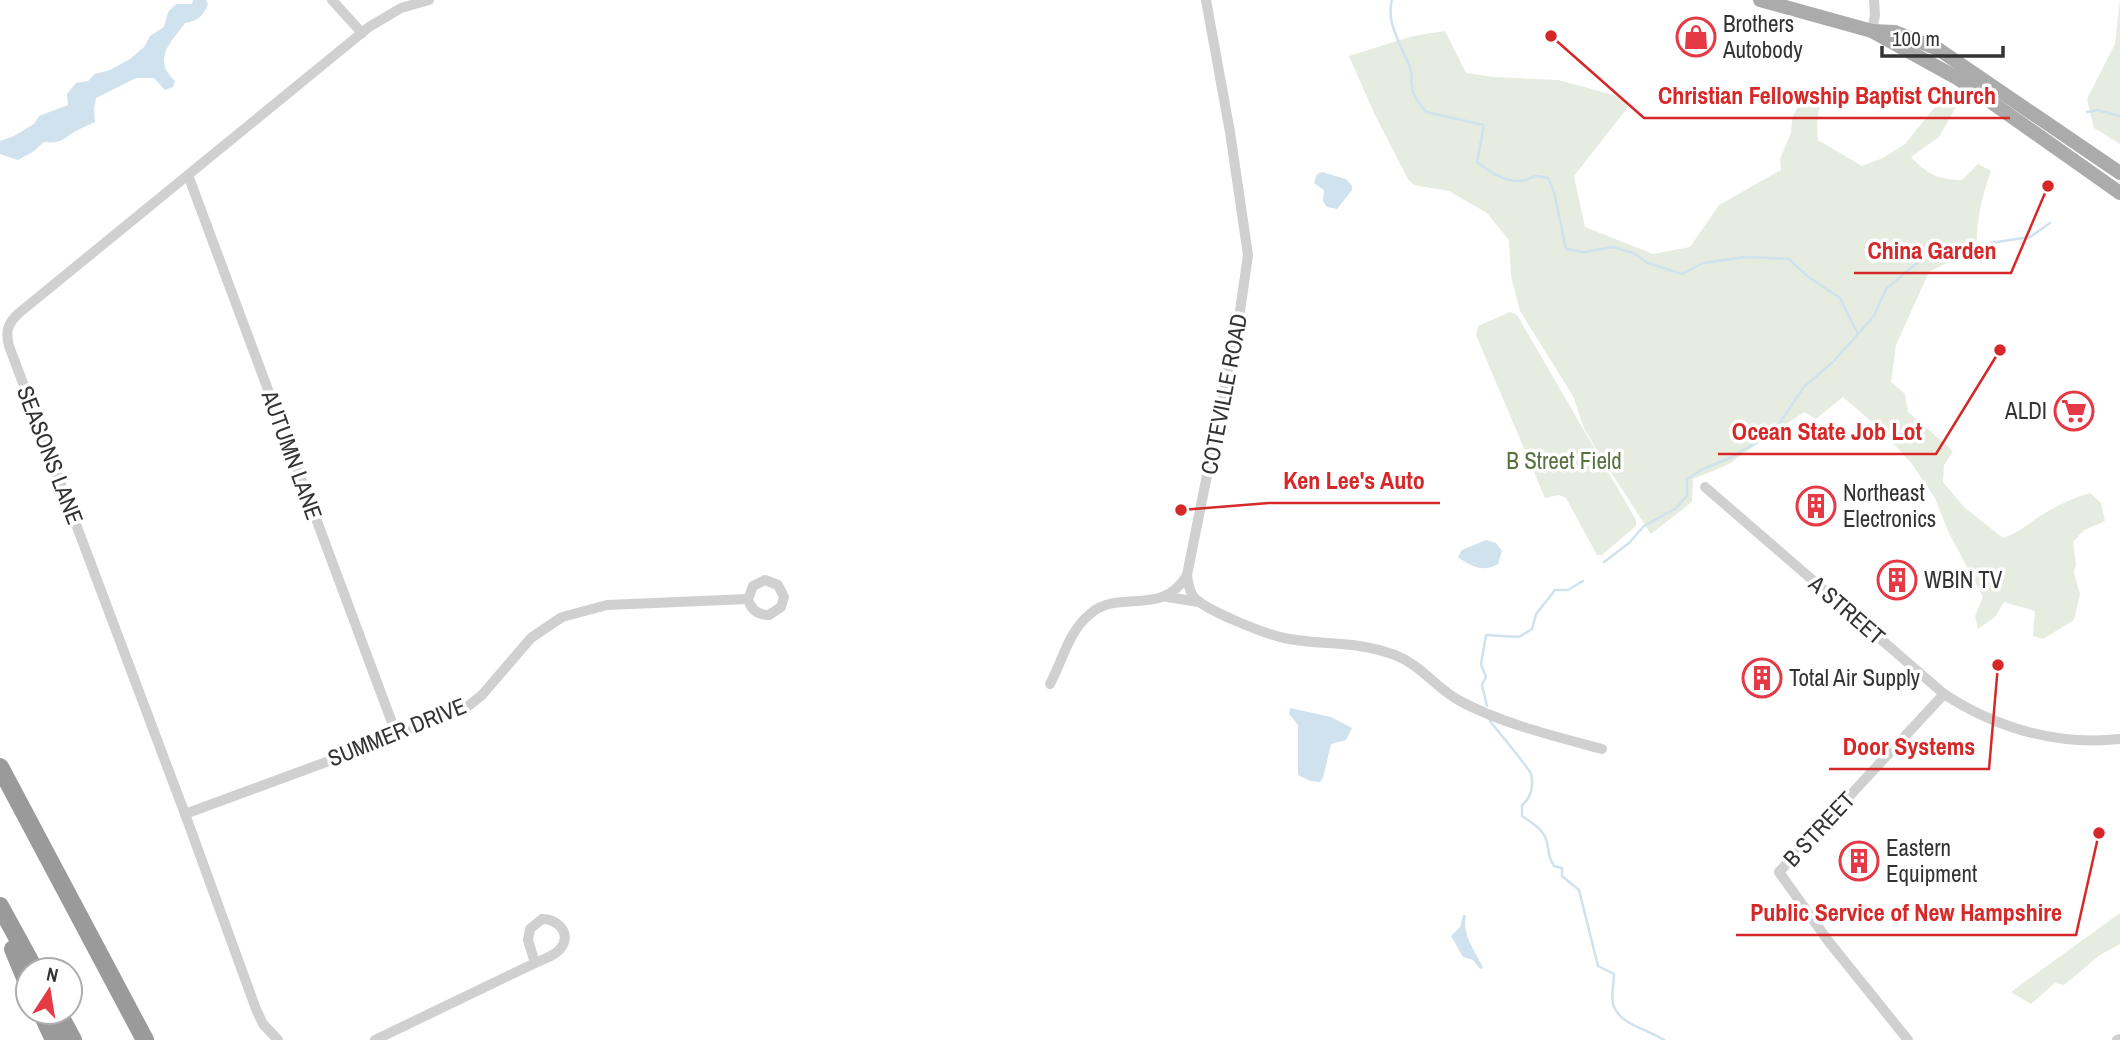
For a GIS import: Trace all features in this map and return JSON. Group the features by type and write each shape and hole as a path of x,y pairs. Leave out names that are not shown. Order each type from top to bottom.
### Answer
{"highway":[{"path":"0,767 145,1040"},
{"path":"3,912 27,956"},
{"path":"3,912 14,956"},
{"path":"130,1010 158,1040"}],"main road":[{"path":"1760,0 1872,31 1895,32 1946,53 2120,173"},
{"path":"1872,31 1957,78 2120,193"}],"street":[{"path":"332,0 362,33"},
{"name":"SEASONS LANE","path":"278,1040 263,1024 256,1009 9,346 7,329 19,313 362,33 393,12 429,0"},
{"name":"COTEVILLE ROAD","path":"1187,575 1238,322 1248,255 1230,132 1206,0"},
{"path":"1872,31 1874,0"},
{"name":"AUTUMN LANE","path":"188,175 397,736"},
{"name":"A STREET","path":"1705,487 1944,694 1976,713 2028,733 2077,741 2120,739"},
{"path":"1167,597 1187,575"},
{"path":"1187,575 1192,594 1199,602"},
{"path":"1050,684 1075,629 1091,613 1108,605 1167,597 1199,602 1268,634 1361,644 1397,656 1413,664 1458,700 1475,708 1602,749"},
{"name":"SUMMER DRIVE","path":"185,814 397,736 467,706 482,695 531,638 562,617 607,604 748,599"},
{"name":"B STREET","path":"1908,1040 1829,942 1779,872 1944,694"},
{"path":"374,1040 536,963 557,952 564,943 562,928 553,920 542,919 530,929 528,940 536,963"}],"green space":[{"path":"2120,0 2120,144 2094,128 2087,99 2115,44"},
{"path":"1445,31 1466,73 1558,80 1621,97 1628,107 1574,176 1585,227 1653,254 1690,247 1719,205 1781,170 1780,159 1791,133 1792,118 1800,103 1819,88 1828,91 1818,115 1818,140 1862,166 1883,158 1905,144 1943,97 1956,107 1939,137 1911,157 1928,172 1947,179 1962,180 1978,164 1991,171 1979,215 1977,260 1947,263 1929,272 1896,345 1891,382 1905,394 1908,412 1953,451 1944,465 1943,482 1964,507 2003,538 2078,497 2090,493 2101,503 2105,521 2084,530 2073,542 2076,564 2074,573 2080,594 2074,620 2043,639 2033,636 2035,611 2004,602 1995,617 1978,629 1975,616 1983,597 1948,531 1935,498 1912,464 1881,430 1843,397 1816,419 1804,412 1727,465 1693,479 1692,502 1651,534 1596,449 1584,428 1573,396 1520,311 1511,276 1509,240 1487,213 1449,191 1414,185 1408,179 1349,56 1413,36"},
{"name":"B Street Field","path":"1510,312 1517,315 1636,520 1636,526 1602,555 1597,555 1566,498 1559,495 1545,498 1476,335 1478,326"},
{"path":"2120,913 2120,944 2100,955 2064,985 2055,983 2031,1004 2011,992"}],"water":[{"path":"193,0 206,0 208,4 200,17 185,23 166,50 165,65 175,81 173,87 165,90 154,78 136,78 96,98 95,122 59,141 44,142 18,160 0,154 0,141 34,124 39,116 68,105 67,94 76,83 88,81 95,74 110,70 130,59 144,47 150,36 164,27 168,12 176,4 192,4"},
{"path":"1322,172 1346,179 1352,186 1352,190 1337,209 1327,207 1323,201 1324,190 1314,183 1317,174"},
{"path":"1486,540 1496,543 1502,551 1498,564 1487,568 1477,567 1458,557 1462,550"},
{"path":"1290,708 1331,717 1352,728 1346,740 1331,744 1320,782 1298,775 1298,725 1289,714"},
{"path":"1463,915 1466,915 1466,930 1483,968 1480,969 1473,960 1463,957 1451,936 1460,927"}],"waterway":[{"path":"1392,0 1390,9 1393,26 1410,68 1415,97 1426,112 1484,125 1477,162 1491,172 1514,181 1534,176 1548,178 1554,192 1566,249 1584,252 1613,247 1633,253 1648,263 1682,274 1703,263 1746,257 1789,259 1807,276 1840,298 1858,334"},
{"path":"2087,112 2097,110 2120,116"},
{"path":"1604,562 1629,543 1644,526 1675,509 1687,496 1687,479 1730,458 1779,424 1804,387 1833,362 1874,316 1886,289 1930,252 2030,237 2050,223"},
{"path":"1487,706 1482,685 1486,677 1481,664 1486,635 1519,637 1532,629 1536,614 1555,590 1568,590 1583,581"},
{"path":"1490,721 1531,774 1531,791 1522,805 1522,816 1541,831 1546,838 1554,866 1562,868 1562,876 1579,890 1598,966 1614,974 1612,1000 1616,1011 1628,1022 1664,1040"}],"place":[{"name":"Christian Fellowship Baptist Church","path":"1551,36"},
{"name":"Brothers Autobody","path":"1696,37"},
{"name":"China Garden","path":"2048,186"},
{"name":"Ocean State Job Lot","path":"2000,350"},
{"name":"ALDI","path":"2074,411"},
{"name":"Northeast Electronics","path":"1816,506"},
{"name":"Ken Lee's Auto","path":"1181,510"},
{"name":"WBIN TV","path":"1897,580"},
{"name":"Door Systems","path":"1998,665"},
{"name":"Total Air Supply","path":"1762,678"},
{"name":"Public Service of New Hampshire","path":"2099,833"},
{"name":"Eastern Equipment","path":"1859,861"}]}
